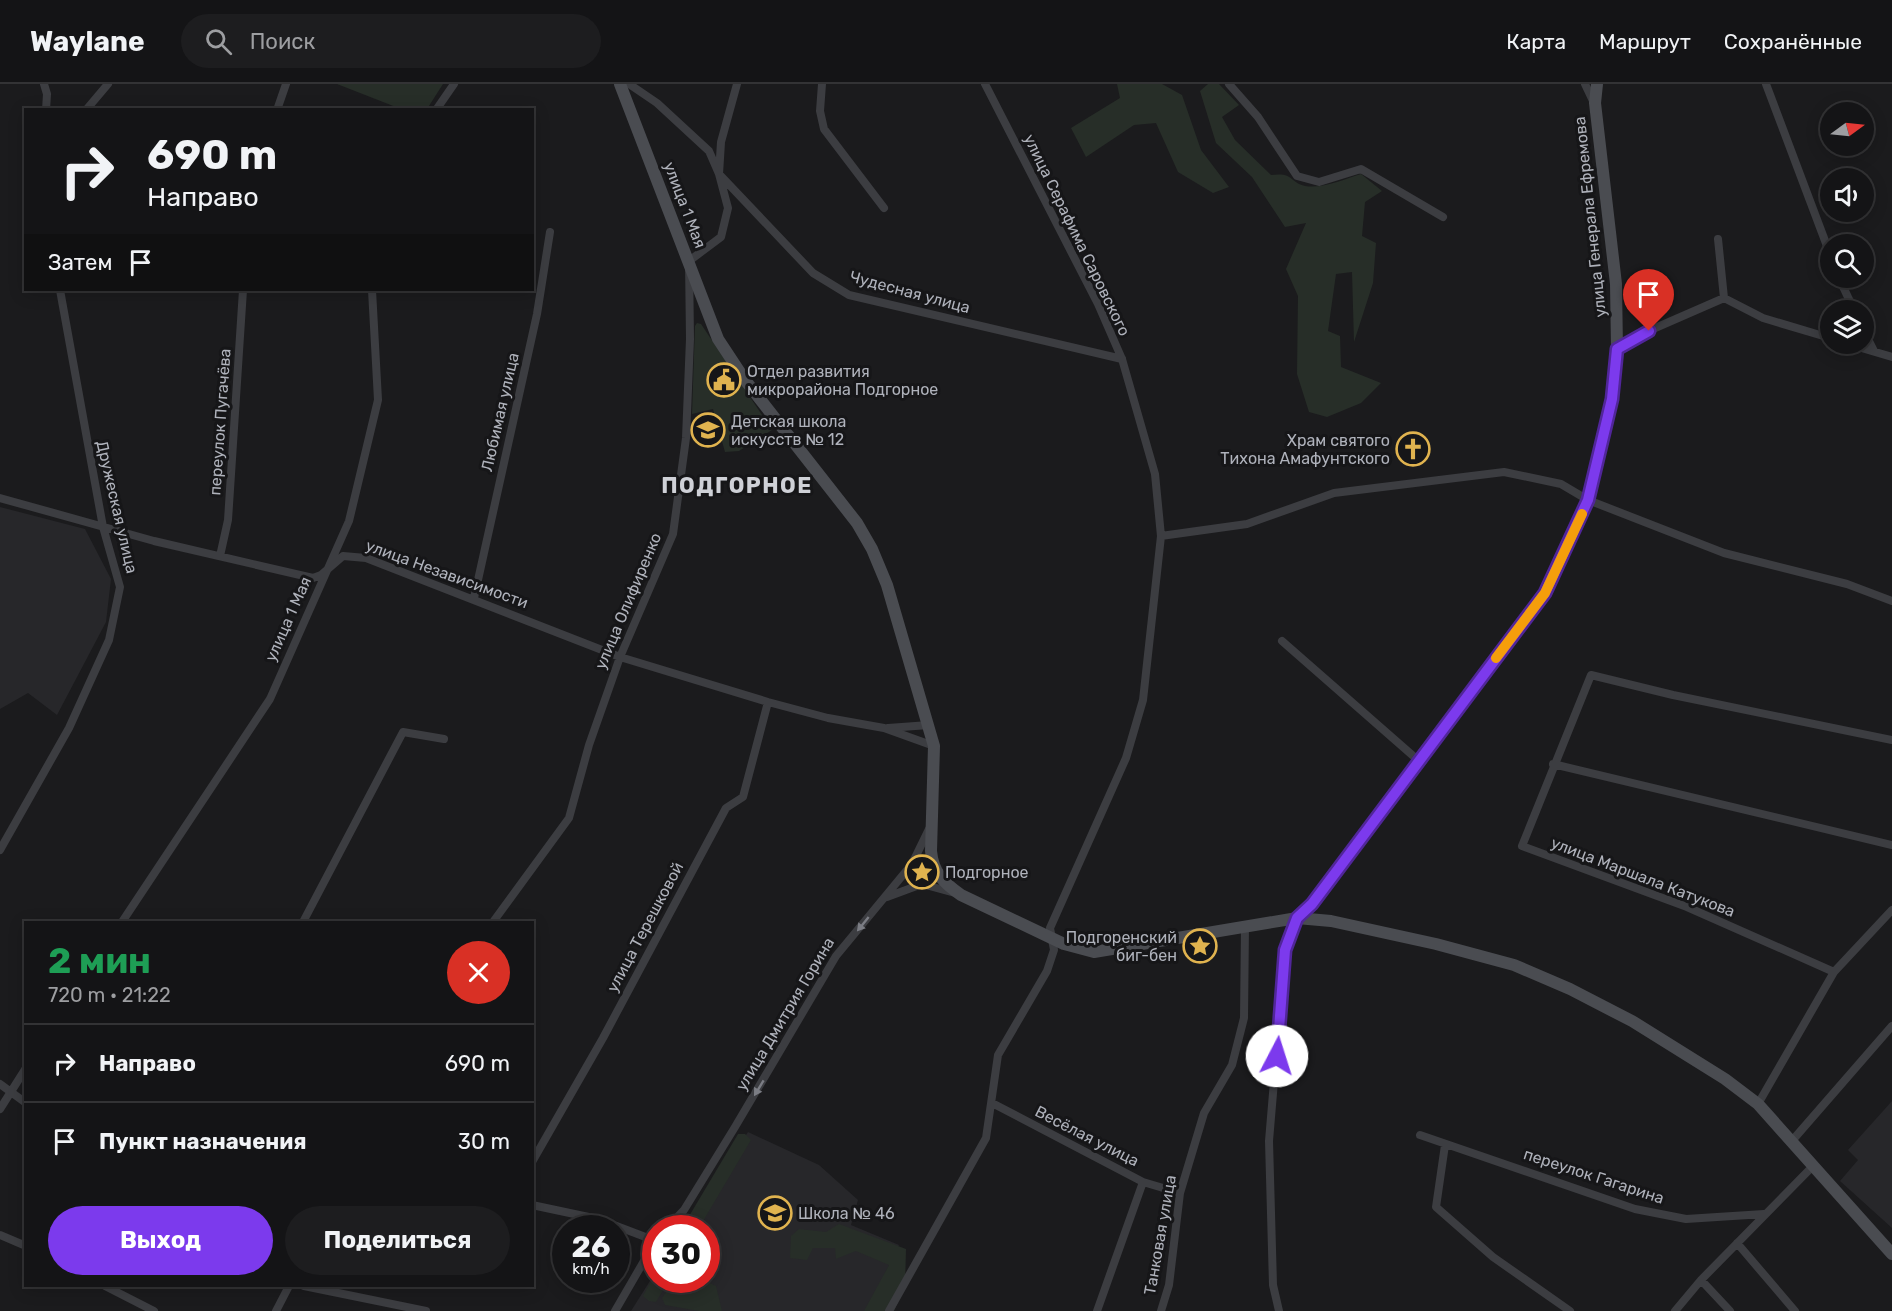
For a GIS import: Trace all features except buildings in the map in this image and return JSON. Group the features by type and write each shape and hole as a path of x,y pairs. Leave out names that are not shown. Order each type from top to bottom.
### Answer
{"street":[{"path":"44,84 47,94 46,108"},
{"path":"88,108 108,84"},
{"path":"278,108 286,84"},
{"path":"437,108 454,84"},
{"name":"улица 1 Мая","path":"620,84 718,339"},
{"name":"Чудесная улица","path":"629,84 657,103 709,151 719,174 813,273 849,295 1122,359"},
{"path":"689,261 721,237 728,208 719,174 721,142 737,84"},
{"path":"822,84 819,92 824,129 884,208"},
{"name":"улица Серафима Саровского","path":"889,1311 986,1138 998,1055 1047,971 1054,951 1050,928 1126,758 1143,700 1161,536 1155,474 1122,359 1098,304 985,84"},
{"path":"1229,84 1258,117 1297,176 1319,182 1361,169 1443,217"},
{"path":"1585,84 1595,103"},
{"name":"улица Генерала Ефремова","path":"1278,1311 1273,1285 1269,1141 1285,950 1297,918 1312,904 1545,593 1588,500 1612,399 1617,349 1616,284 1595,103 1597,84"},
{"path":"1766,84 1822,234"},
{"name":"Любимая улица","path":"474,598 537,314 550,232"},
{"path":"1718,239 1724,298"},
{"name":"улица Олифиренко","path":"494,921 569,818 589,745 620,657 673,534 686,438 690,339 689,261"},
{"name":"Дружеская улица","path":"0,850 69,728 109,640 120,586 103,527 60,291"},
{"name":"переулок Пугачёва","path":"220,556 228,519 243,291"},
{"name":"улица 1 Мая","path":"123,921 270,699 349,521 378,400 372,291"},
{"path":"1617,349 1630,339 1724,298"},
{"path":"1724,298 1763,318 1820,335"},
{"name":"улица Дмитрия Горина","path":"679,1215 735,1127 836,956 912,864 930,824 935,779 934,746 929,725 900,624 872,549 857,523 828,483 788,437 718,339"},
{"path":"1874,351 1892,357"},
{"path":"1161,536 1247,524 1334,493 1504,472 1561,484 1588,500 1724,553 1847,584 1892,601"},
{"name":"улица Независимости","path":"0,498 103,527 314,578 343,556 354,555 380,562 474,598 620,657 768,702 828,718 884,728"},
{"path":"1282,641 1419,761"},
{"name":"улица Маршала Катукова","path":"1834,972 1687,907 1522,846 1553,764 1591,675 1673,695 1892,740"},
{"name":"улица Терешковой","path":"534,1159 603,1038 726,808 743,797 768,702"},
{"path":"884,728 929,725"},
{"path":"884,728 934,746"},
{"path":"304,921 403,732 444,739"},
{"path":"1553,764 1892,845"},
{"path":"882,900 902,889 922,884 932,878 930,824"},
{"path":"961,895 946,884 933,866 923,859 912,864 909,871 912,879 961,895 1080,949 1109,951 1245,925 1297,918 1331,921 1424,941 1514,965 1570,989 1632,1021 1725,1079 1758,1104 1892,1254"},
{"path":"1758,1104 1834,972 1892,909"},
{"name":"Танковая улица","path":"1161,1311 1169,1285 1180,1193 1204,1113 1232,1065 1244,1018 1245,925"},
{"path":"1791,1142 1892,1026"},
{"path":"0,1108 24,1071"},
{"path":"0,1084 24,1101"},
{"name":"Весёлая улица","path":"992,1103 1143,1182 1097,1311"},
{"name":"переулок Гагарина","path":"1419,1135 1551,1178 1635,1209 1686,1219 1764,1214"},
{"path":"1445,1145 1436,1207 1493,1257 1570,1311"},
{"path":"1675,1311 1701,1280 1813,1166"},
{"path":"1143,1182 1180,1193"},
{"path":"534,1205 598,1219 642,1237"},
{"path":"0,1235 24,1245"},
{"path":"1737,1243 1796,1311"},
{"path":"615,1311 642,1264"},
{"path":"1701,1280 1730,1311"},
{"path":"107,1287 154,1311"},
{"path":"276,1311 288,1287"},
{"path":"309,1287 426,1311"}],"shaded area":[{"path":"337,84 443,84 428,108 398,108"},
{"path":"1117,84 1162,84 1182,95 1201,150 1229,187 1213,193 1178,172 1156,123 1134,125 1086,157 1071,128 1120,98"},
{"path":"1208,84 1219,84 1239,105 1222,117 1235,140 1271,175 1288,176 1300,184 1312,187 1361,174 1382,191 1365,202 1362,236 1376,243 1373,283 1354,342 1352,272 1336,274 1328,331 1340,336 1341,367 1381,383 1361,403 1327,417 1309,412 1297,374 1298,296 1286,269 1306,223 1285,227 1252,177 1216,143 1200,91"},
{"path":"697,323 701,324 772,430 739,451 725,452 713,409 692,414 695,326"},
{"path":"0,507 85,529 111,579 106,622 57,715 28,693 0,709"},
{"path":"922,863 928,866 931,872 928,878 922,881 916,878 913,872 916,866"},
{"path":"1892,1101 1892,1228 1840,1181 1858,1160 1848,1150"},
{"name":"Школа № 46","path":"748,1132 819,1165 858,1200 851,1225 899,1245 867,1311 631,1311 642,1293 720,1293 720,1215 694,1215"},
{"path":"738,1134 745,1134 751,1140 707,1215 690,1215"},
{"path":"839,1224 906,1249 905,1286 894,1311 864,1311 889,1265 856,1251 836,1259 835,1248 813,1248 807,1260 790,1258 791,1236 799,1229 826,1232"},
{"path":"645,1293 661,1293 656,1302 649,1301 643,1296"},
{"path":"665,1293 718,1293 722,1311 699,1311 665,1305 662,1298"}],"slow traffic":[{"path":"1496,658 1545,593 1582,514"}],"place":[{"name":"Отдел развития микрорайона Подгорное","path":"724,380"},
{"name":"Детская школа искусств № 12","path":"708,430"},
{"name":"Храм святого Тихона Амафунтского","path":"1413,449"},
{"name":"Подгорное","path":"922,872"},
{"name":"Подгоренский биг-бен","path":"1200,946"},
{"name":"Школа № 46","path":"775,1213"}],"district":[{"name":"ПОДГОРНОЕ","path":"737,485"}],"route":[{"path":"1277,1056 1285,950 1297,918 1312,904 1545,593 1588,500 1612,399 1617,349 1630,339 1649,331"}]}
